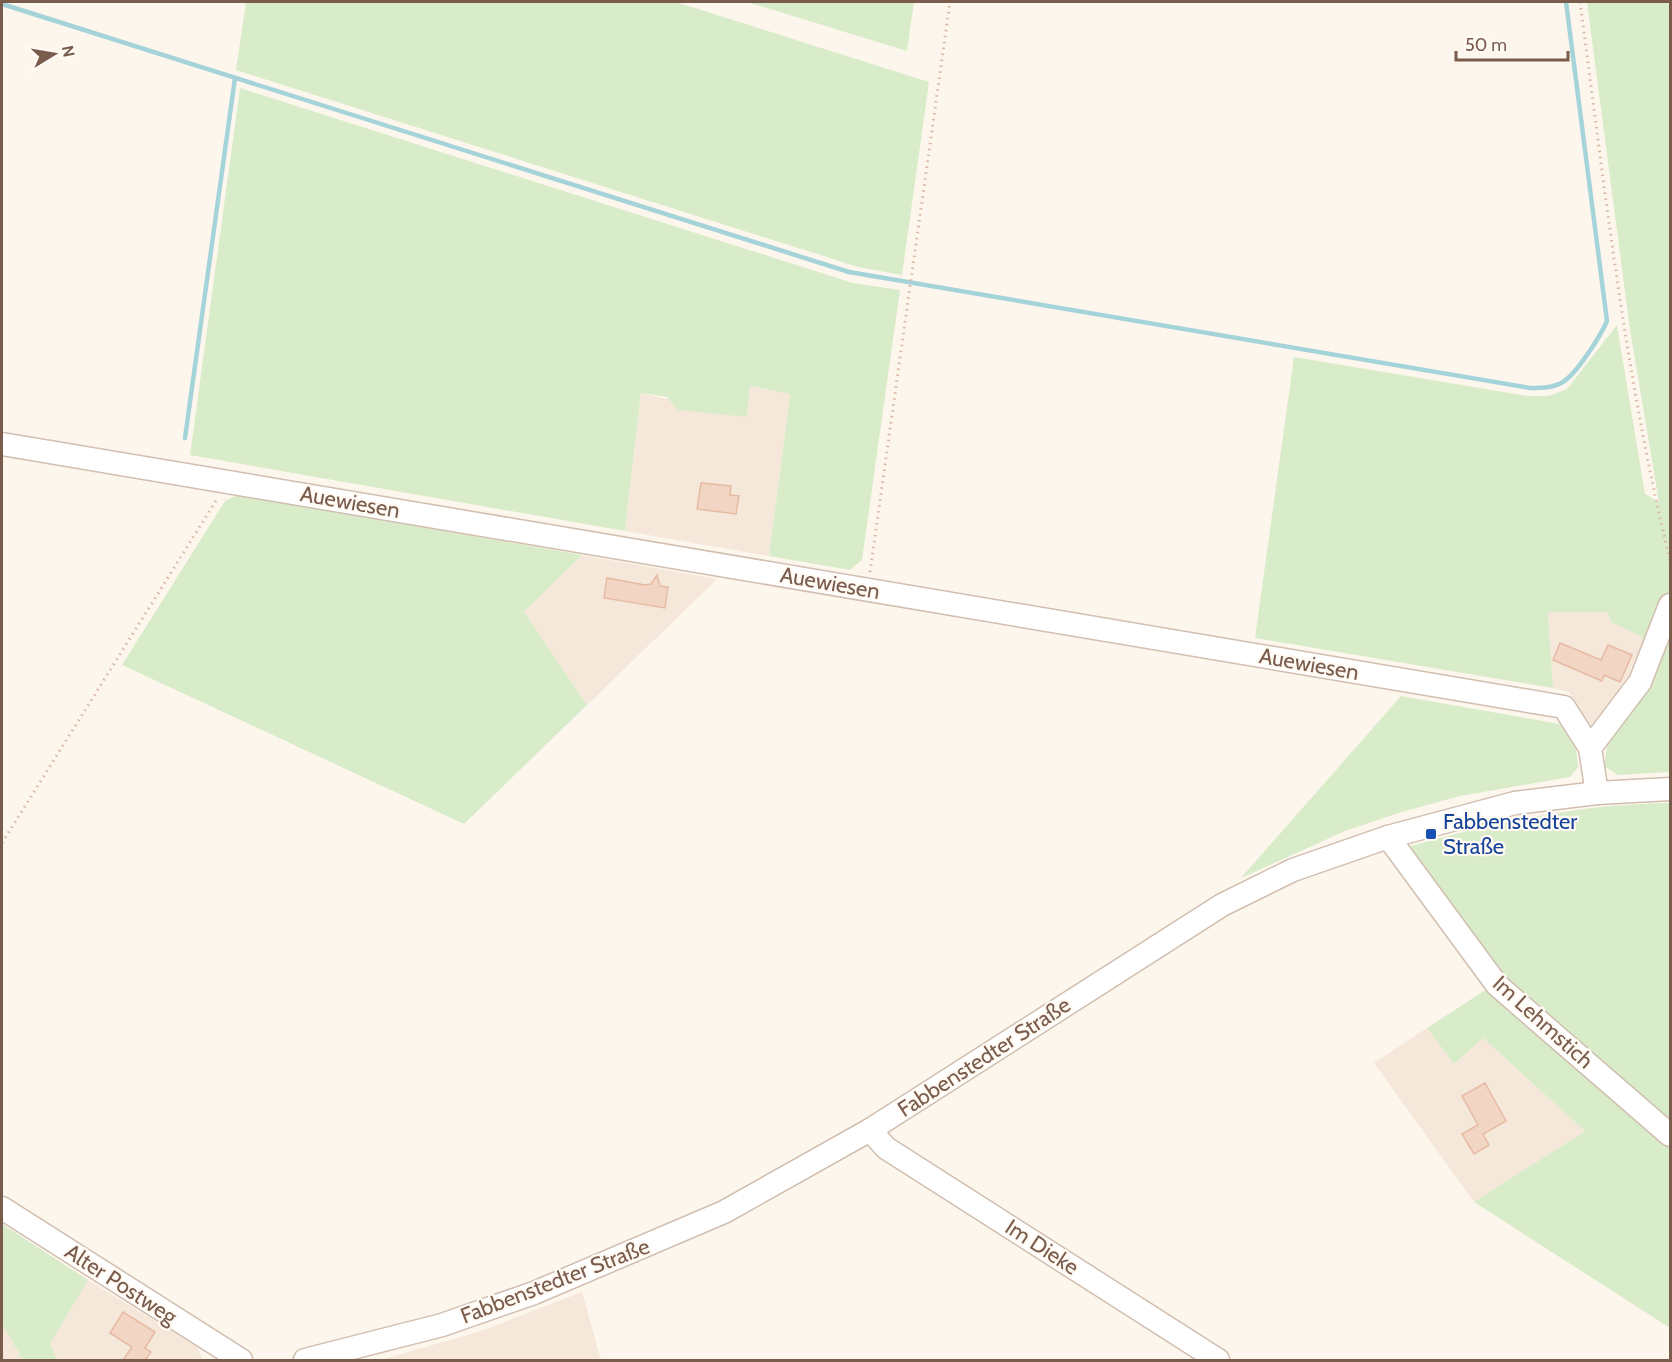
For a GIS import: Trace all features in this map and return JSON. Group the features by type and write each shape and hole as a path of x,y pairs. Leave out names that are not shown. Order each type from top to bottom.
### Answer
{"street":[{"name":"Auewiesen","path":"2,444 1564,706 1590,748 1597,794"},
{"path":"1590,748 1640,682 1671,605"},
{"name":"Fabbenstedter Straße","path":"305,1360 442,1324 534,1293 724,1212 870,1130 1222,905 1293,870 1388,837 1515,803 1671,789"},
{"name":"Im Lehmstich","path":"1388,837 1497,985 1671,1135"},
{"name":"Im Dieke","path":"870,1130 886,1148 1218,1360"},
{"name":"Alter Postweg","path":"2,1208 241,1360"}],"path":[{"path":"867,589 950,2"},
{"path":"1580,2 1624,332 1651,482 1671,560"},
{"path":"2,843 217,500 220,480"}],"shaded area":[{"path":"750,386 790,394 769,556 625,531 641,393 746,417"},
{"path":"582,555 717,579 587,705 524,612"},
{"path":"1548,612 1607,612 1611,622 1644,639 1621,693 1605,719 1590,724 1569,692 1553,688"},
{"path":"1427,1028 1454,1064 1483,1038 1585,1131 1474,1202 1374,1063"},
{"path":"88,1280 197,1347 203,1360 57,1360 50,1344"},
{"path":"582,1292 601,1360 380,1360 478,1332"},
{"path":"2,1324 23,1360 2,1360"}],"green space":[{"path":"246,2 676,2 929,82 902,275 858,267 236,70"},
{"path":"747,2 914,2 907,51"},
{"path":"1587,2 1670,2 1670,772 1618,775 1604,766 1608,741 1659,646 1611,622 1607,612 1548,612 1553,688 1255,638 1294,357 1528,396 1548,396 1567,389 1617,325 1645,494 1659,502 1630,330"},
{"path":"240,88 853,283 900,290 862,560 850,570 769,556 790,394 750,386 747,417 678,410 667,397 641,393 625,531 190,455"},
{"path":"238,495 582,555 524,612 587,705 464,824 122,665 225,501"},
{"path":"1401,696 1560,724 1569,733 1574,743 1578,767 1570,777 1460,796 1402,812 1345,831 1241,878"},
{"path":"1670,803 1670,1328 1474,1202 1585,1131 1483,1038 1454,1064 1427,1028 1487,989 1496,994 1503,973 1412,857 1411,846 1475,829 1539,816 1604,807"},
{"path":"2,1224 88,1280 50,1344 57,1360 23,1360 2,1324"}],"building":[{"path":"701,483 731,486 730,495 739,496 736,514 697,509"},
{"path":"657,575 660,586 668,587 665,608 604,598 607,578 645,585 651,584"},
{"path":"1560,643 1601,660 1608,645 1632,655 1620,682 1604,675 1602,681 1553,660"},
{"path":"1485,1083 1506,1121 1483,1134 1489,1145 1474,1154 1462,1134 1478,1125 1462,1096"},
{"path":"123,1312 155,1332 145,1348 151,1352 145,1360 123,1360 132,1347 110,1333"}],"waterway":[{"path":"2,4 849,272 1530,388 1543,388 1563,382 1575,371 1607,321 1566,2"},
{"path":"185,438 235,78"}],"place":[{"name":"Fabbenstedter Straße","path":"1431,834"}]}
